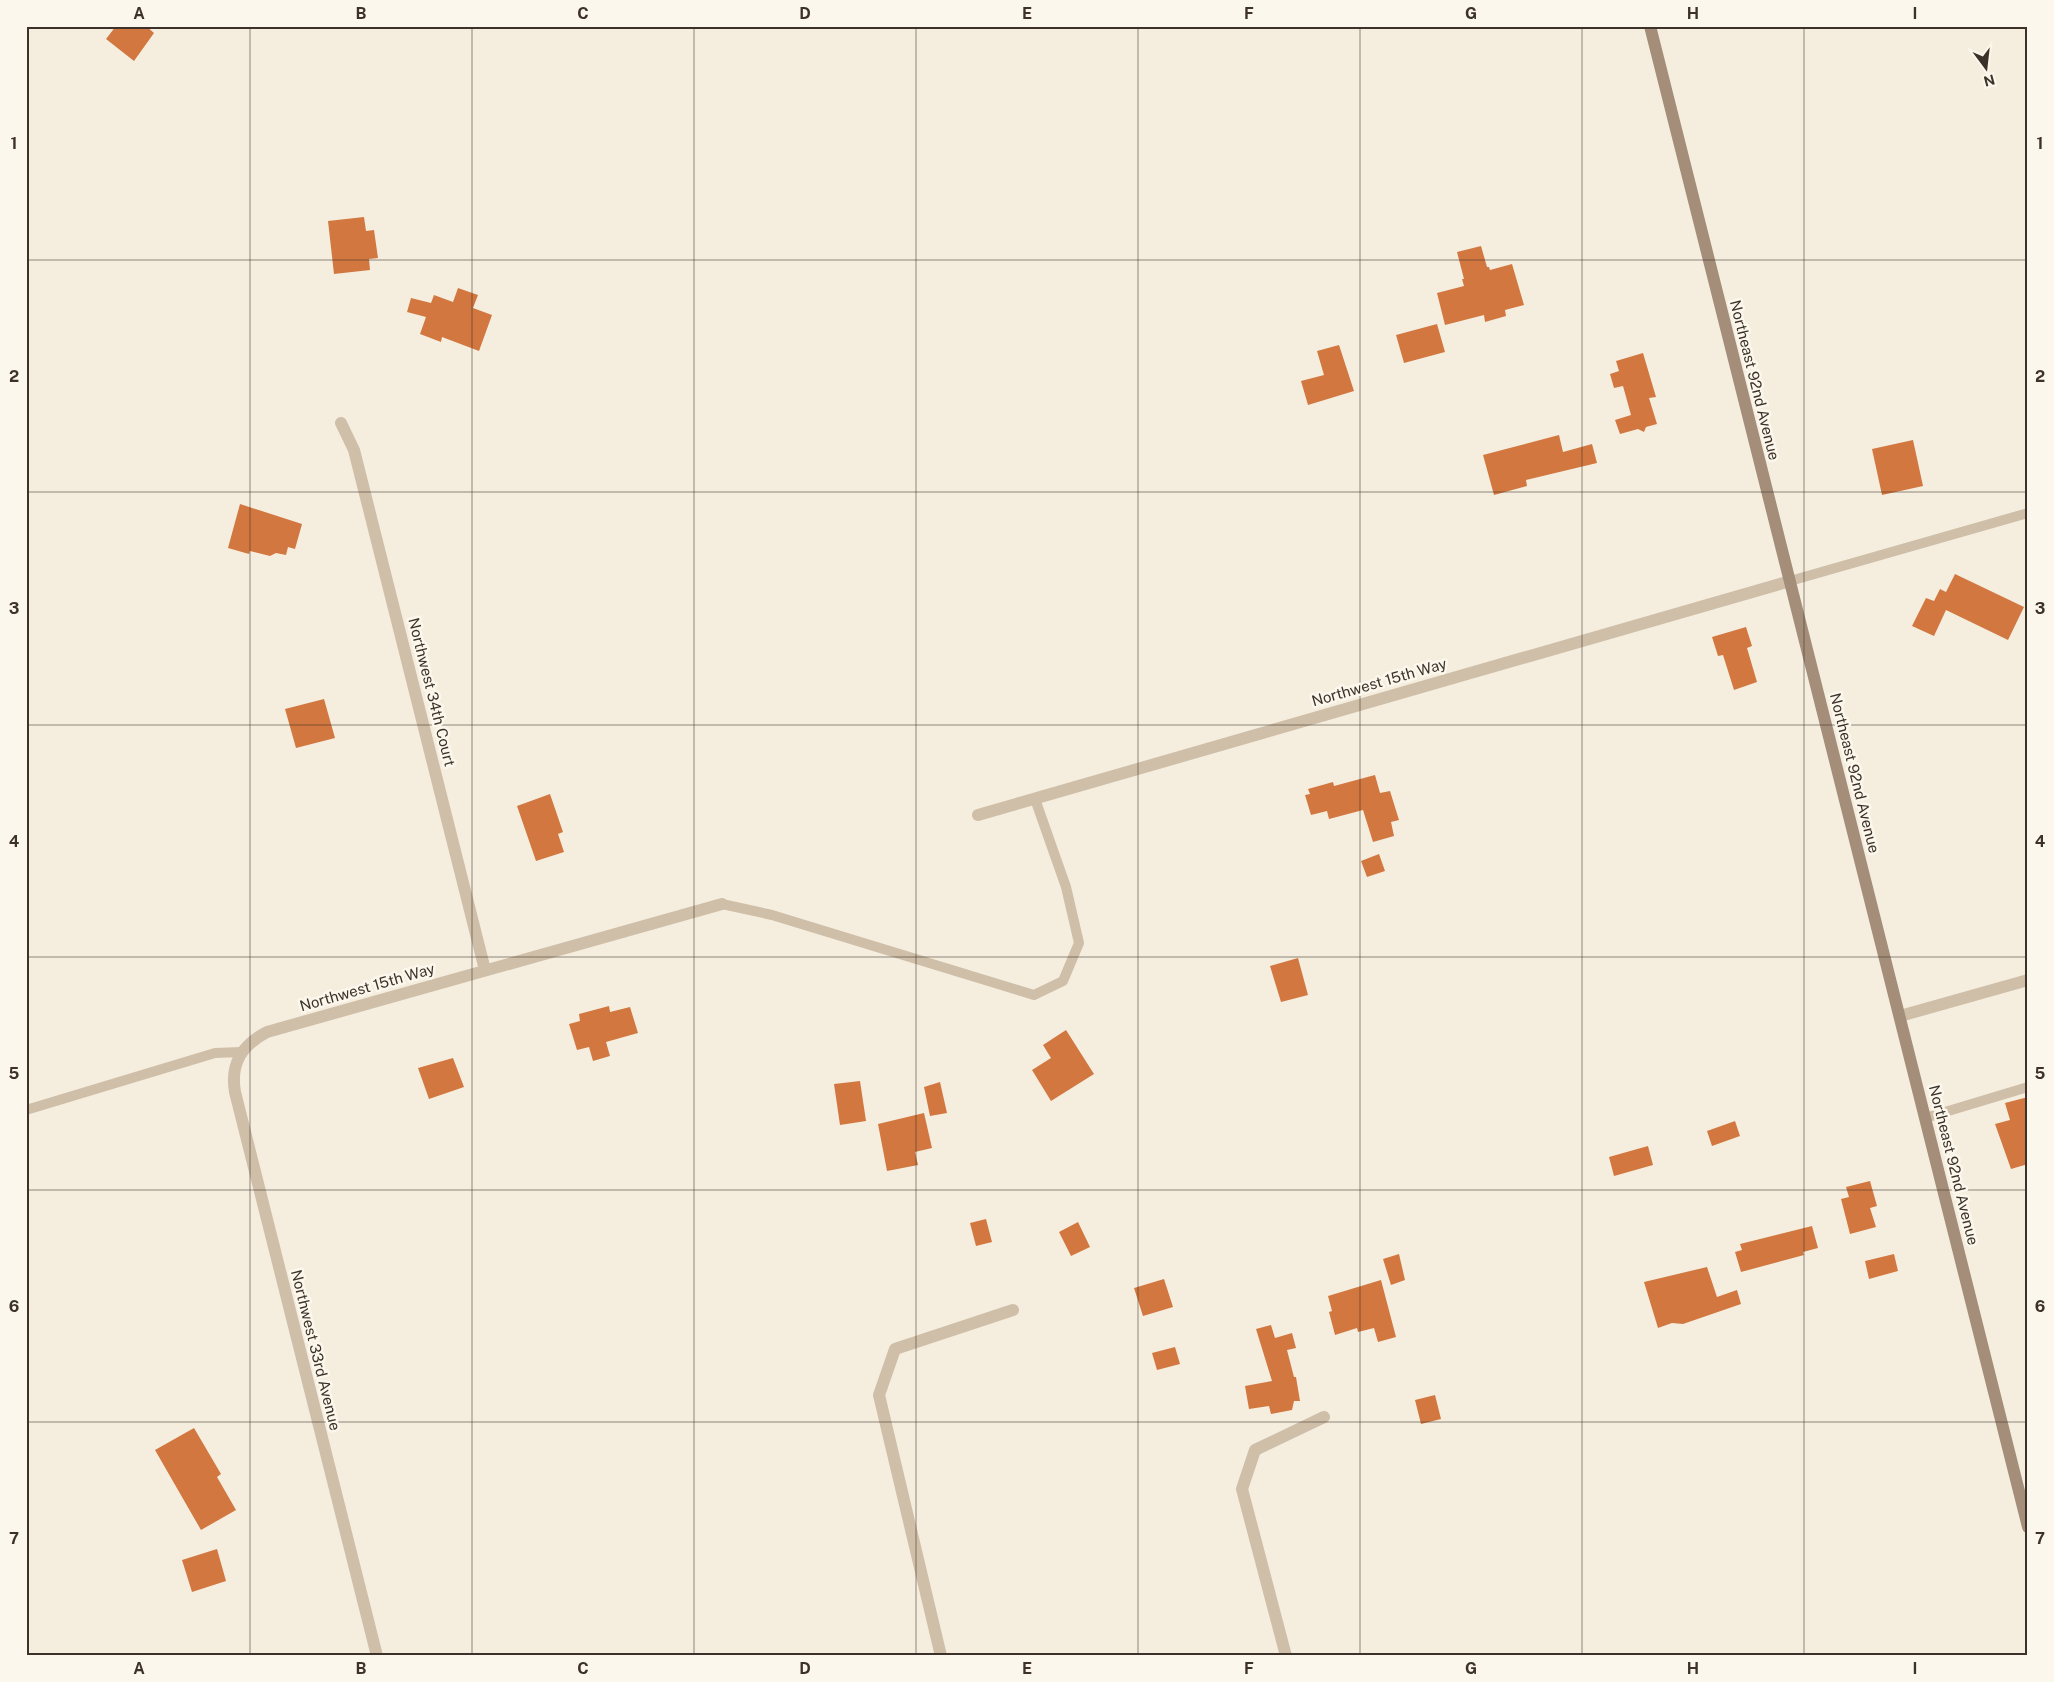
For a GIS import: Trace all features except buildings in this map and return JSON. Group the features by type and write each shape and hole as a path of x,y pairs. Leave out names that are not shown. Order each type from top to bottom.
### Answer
{"street":[{"name":"Northeast 92nd Avenue","path":"1650,26 2028,1527"},
{"name":"Northwest 34th Court","path":"341,423 354,450 484,970"},
{"name":"Northwest 15th Way","path":"978,815 1790,581"},
{"name":"Northwest 15th Way","path":"241,1052 253,1039 267,1032 722,904"},
{"path":"1900,1016 2028,980"},
{"name":"Northwest 33rd Avenue","path":"241,1052 234,1071 235,1092 377,1656"},
{"path":"942,1656 879,1396 895,1348 1013,1310"},
{"path":"1286,1656 1242,1489 1255,1450 1324,1417"}],"lane":[{"path":"1790,581 2028,513"},
{"path":"722,904 772,915 1034,995 1063,981 1078,943 1066,887 1035,799"},
{"path":"26,1110 215,1053 241,1052"},
{"path":"1926,1118 2028,1087"}]}
